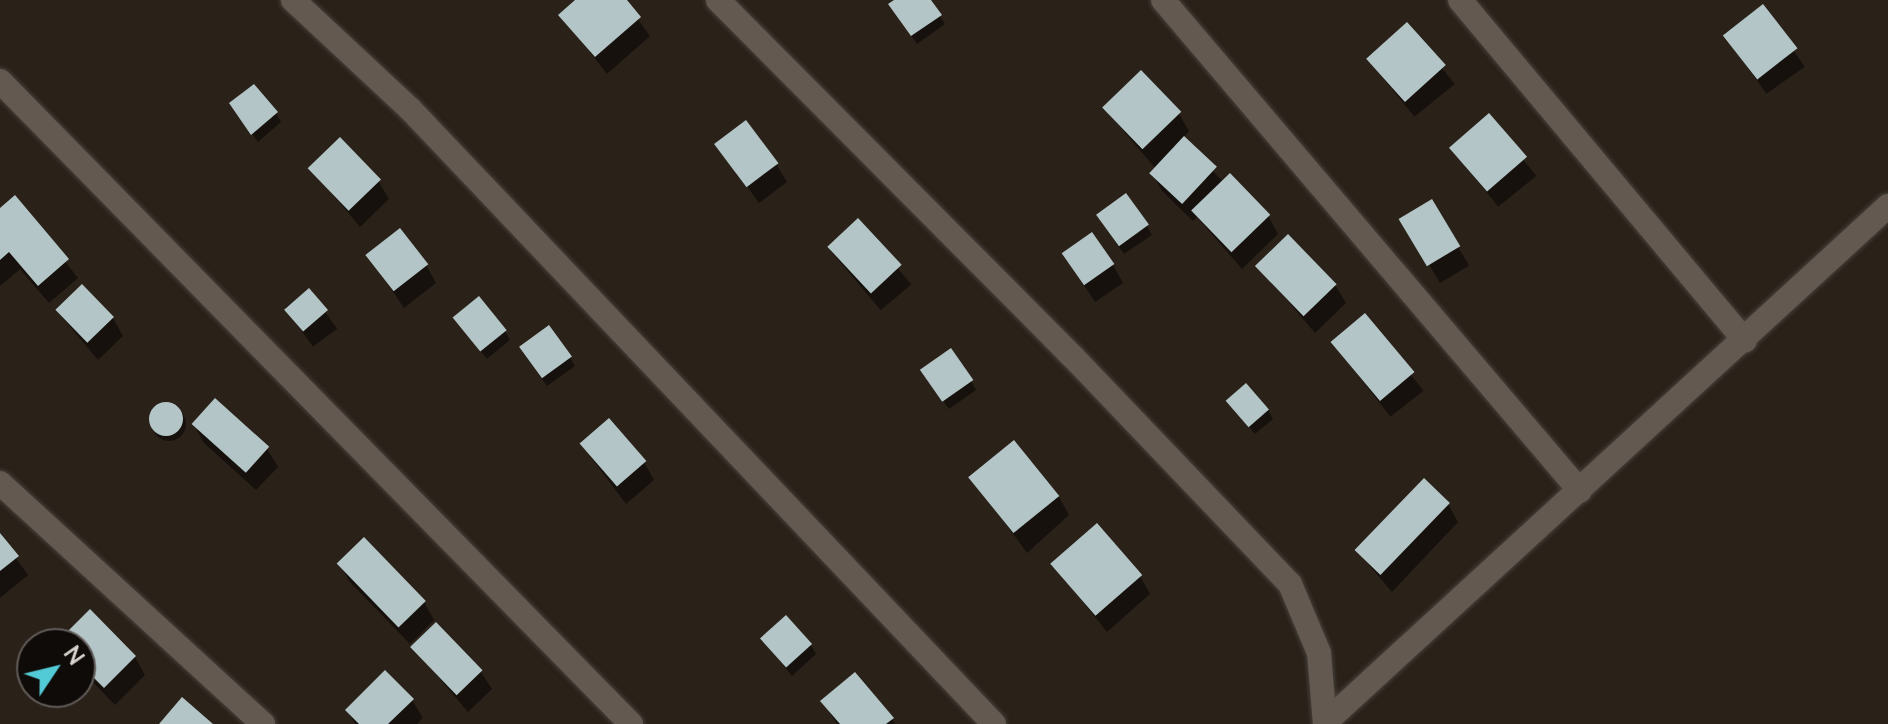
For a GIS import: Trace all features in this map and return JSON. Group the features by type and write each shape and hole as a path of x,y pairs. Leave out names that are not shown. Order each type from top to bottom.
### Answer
{"street":[{"path":"293,0 410,109 994,724"},
{"path":"718,0 1073,357 1290,584 1319,653 1326,722"},
{"path":"1163,0 1580,491"},
{"path":"1460,0 1745,341"},
{"path":"0,81 631,724"},
{"path":"1326,722 1745,341 1888,206"},
{"path":"0,483 263,724"}],"building":[{"path":"575,0 627,0 641,17 595,57 558,15"},
{"path":"894,0 931,0 942,15 911,36 888,4"},
{"path":"1763,4 1797,48 1757,80 1723,35"},
{"path":"1407,22 1446,65 1405,102 1366,59"},
{"path":"1141,70 1181,112 1142,149 1102,108"},
{"path":"254,84 278,112 251,135 229,103"},
{"path":"1489,113 1527,157 1487,192 1449,148"},
{"path":"746,120 778,163 747,187 714,144"},
{"path":"1184,136 1217,167 1182,204 1149,173"},
{"path":"340,137 381,179 349,211 308,168"},
{"path":"1230,173 1270,215 1231,252 1191,211"},
{"path":"1126,193 1149,225 1119,246 1096,215"},
{"path":"15,195 69,259 38,286 9,252 0,260 0,208"},
{"path":"1432,199 1460,246 1427,266 1399,219"},
{"path":"858,218 902,265 871,293 827,247"},
{"path":"400,228 428,264 394,291 365,255"},
{"path":"1092,232 1114,264 1084,285 1062,253"},
{"path":"1288,234 1337,284 1304,316 1255,266"},
{"path":"82,284 114,317 87,343 55,310"},
{"path":"309,288 328,310 303,332 284,310"},
{"path":"479,296 507,330 480,352 453,317"},
{"path":"1365,313 1414,372 1380,401 1331,342"},
{"path":"549,325 572,357 542,378 519,347"},
{"path":"951,348 973,380 942,402 920,370"},
{"path":"1246,383 1269,409 1249,427 1226,401"},
{"path":"215,398 269,447 246,473 192,424"},
{"path":"166,402 178,407 183,419 178,431 166,436 154,431 149,419 154,407"},
{"path":"609,418 646,461 617,487 580,444"},
{"path":"1014,440 1059,496 1013,533 968,477"},
{"path":"1424,478 1450,503 1380,575 1355,550"},
{"path":"1097,523 1142,575 1095,616 1050,564"},
{"path":"0,533 19,556 0,571"},
{"path":"364,537 426,601 398,627 337,563"},
{"path":"90,609 136,656 104,688 96,680 96,628 71,628"},
{"path":"786,615 812,644 786,667 760,638"},
{"path":"436,622 483,670 457,695 410,647"},
{"path":"385,670 414,699 388,724 359,724 345,710"},
{"path":"855,672 894,718 886,724 840,724 820,701"},
{"path":"182,697 213,724 159,724"}]}
